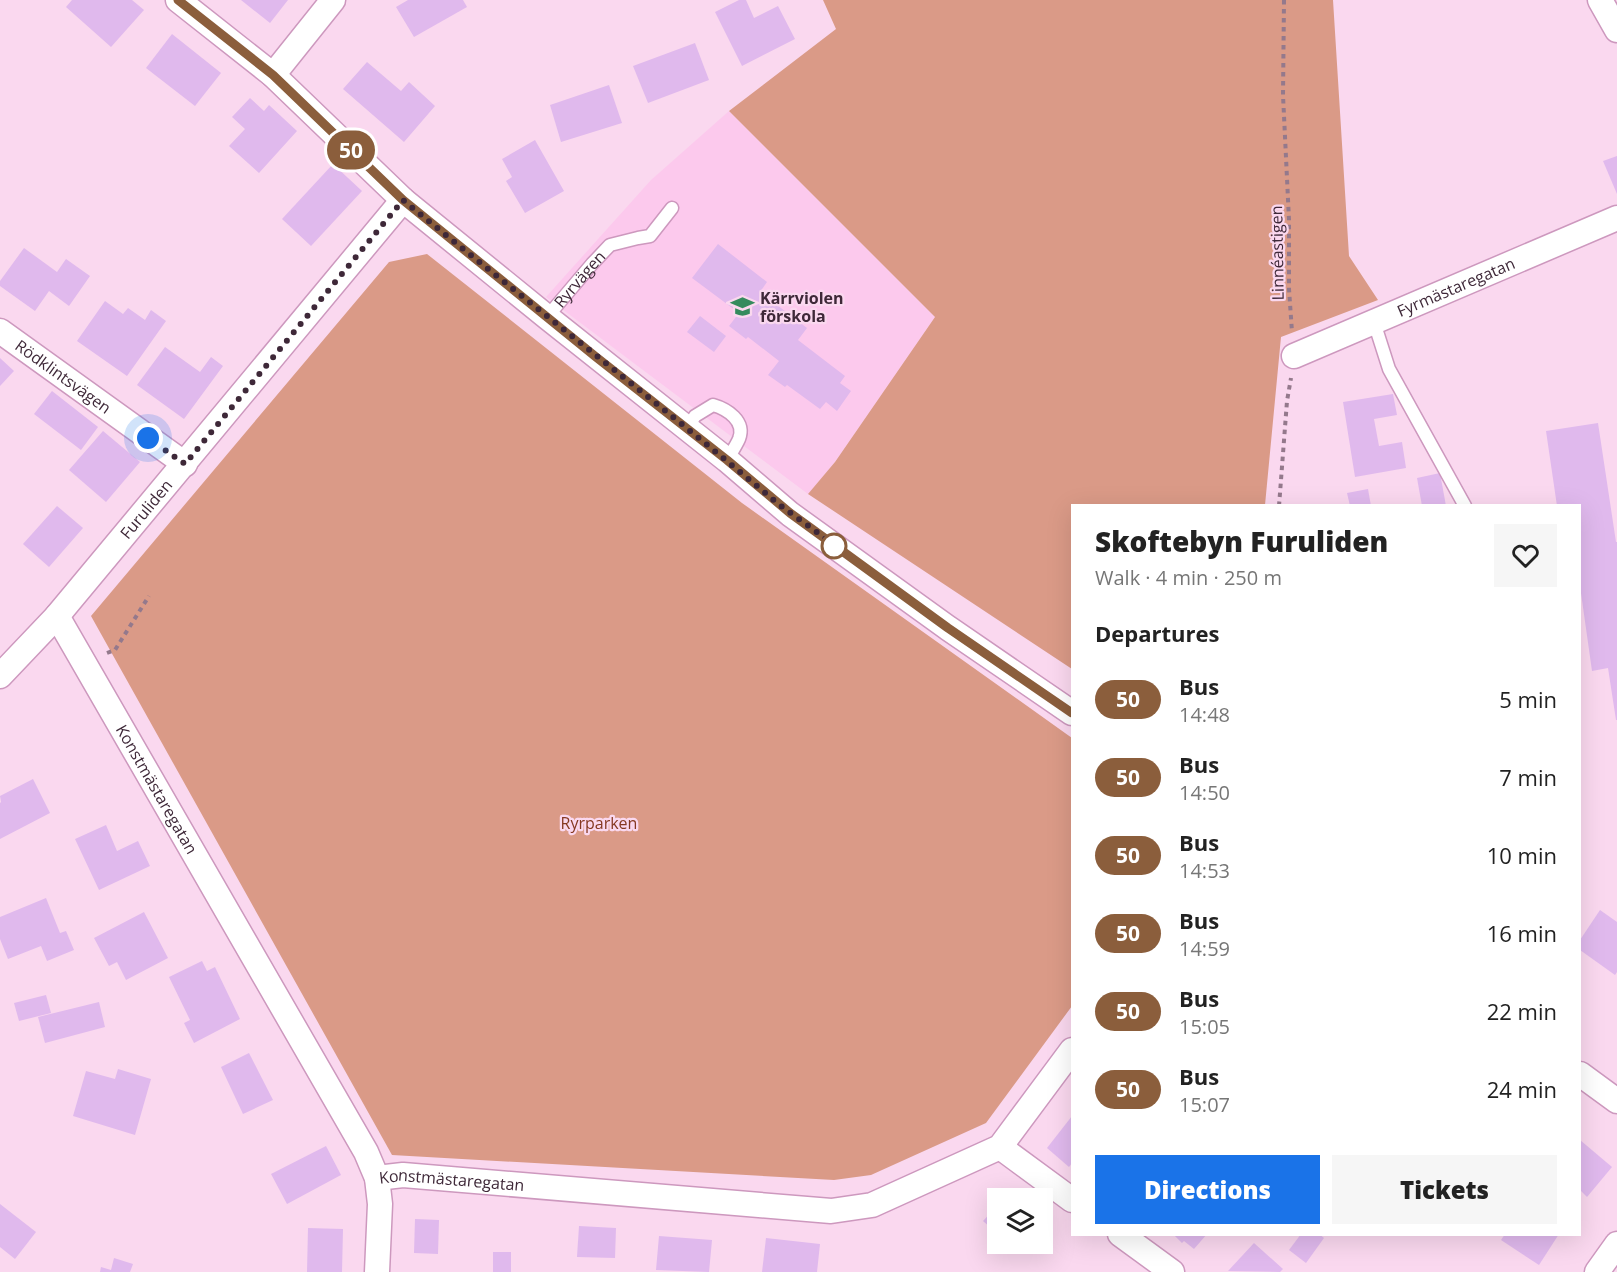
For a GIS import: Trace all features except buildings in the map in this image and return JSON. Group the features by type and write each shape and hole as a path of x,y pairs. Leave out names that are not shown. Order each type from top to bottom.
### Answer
{"street":[{"name":"Ryrvägen","path":"178,0 273,75 403,200 790,513 948,628 1071,712"},
{"path":"273,75 333,0"},
{"path":"1599,0 1617,30"},
{"name":"Furuliden","path":"0,676 57,616 403,200"},
{"name":"Fyrmästaregatan","path":"1294,356 1617,218"},
{"name":"Rödklintsvägen","path":"0,331 185,464"},
{"name":"Konstmästaregatan","path":"57,616 366,1152 377,1178 403,1175 831,1211 872,1205 1000,1148 1071,1051"},
{"path":"1581,1075 1617,1101"},
{"path":"1000,1148 1071,1199"},
{"path":"377,1178 380,1204 377,1272"},
{"path":"1123,1236 1172,1272"},
{"path":"1597,1272 1617,1244"}],"lane":[{"name":"Ryrvägen","path":"547,317 610,245 650,236 672,208"},
{"path":"1374,322 1389,369 1464,504"},
{"path":"687,428 695,416 713,405 729,412 741,428 740,437 727,460"}],"path":[{"name":"Linnéastigen","path":"1279,504 1287,401 1294,356 1289,289 1289,220 1283,95 1284,0"},
{"path":"84,663 116,650 149,596"}],"shaded area":[{"name":"Kärrviolen förskola","path":"729,111 935,317 835,462 808,494 546,297 651,180"}],"green space":[{"path":"823,0 1333,0 1349,256 1378,300 1281,337 1265,504 1071,504 1071,668 808,494 835,462 935,317 729,111 836,29"},
{"name":"Ryrparken","path":"427,254 742,503 1071,737 1071,1007 986,1123 871,1175 834,1180 392,1155 91,616 389,262"}],"bus line":[{"name":"50","path":"178,0 273,75 403,200 790,513 948,628 1071,712"}],"place":[{"name":"Kärrviolen förskola","path":"742,307"}],"route":[{"path":"148,438 185,464 403,200 790,513 834,546"}]}
